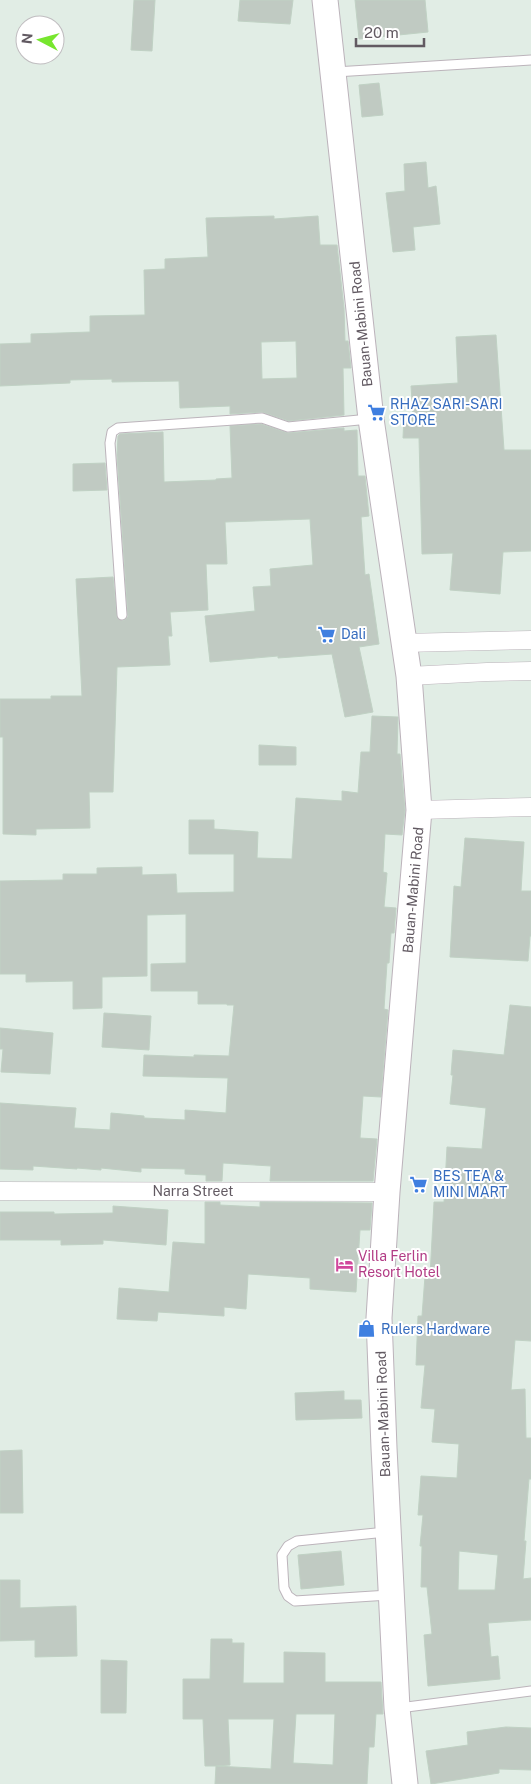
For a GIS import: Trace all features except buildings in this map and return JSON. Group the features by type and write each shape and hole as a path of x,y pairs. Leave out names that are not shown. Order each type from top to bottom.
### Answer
{"main road":[{"name":"Bauan-Mabini Road","path":"324,0 372,419 408,676 419,810 387,1192 379,1318 397,1708 405,1784"}],"street":[{"path":"403,643 531,640"},
{"path":"408,676 531,671"},
{"path":"419,810 531,807"},
{"name":"Narra Street","path":"0,1190 387,1192"}],"lane":[{"path":"333,72 531,60"},
{"path":"122,615 110,443 112,432 118,428 262,418 288,426 372,419"},
{"path":"388,1532 297,1541 288,1546 282,1555 284,1588 288,1596 295,1601 392,1594"},
{"path":"397,1708 531,1691"}],"place":[{"name":"RHAZ SARI-SARI STORE","path":"376,412"},
{"name":"Dali","path":"327,634"},
{"name":"BES TEA & MINI MART","path":"419,1184"},
{"name":"Villa Ferlin Resort Hotel","path":"344,1264"},
{"name":"Rulers Hardware","path":"367,1329"}]}
